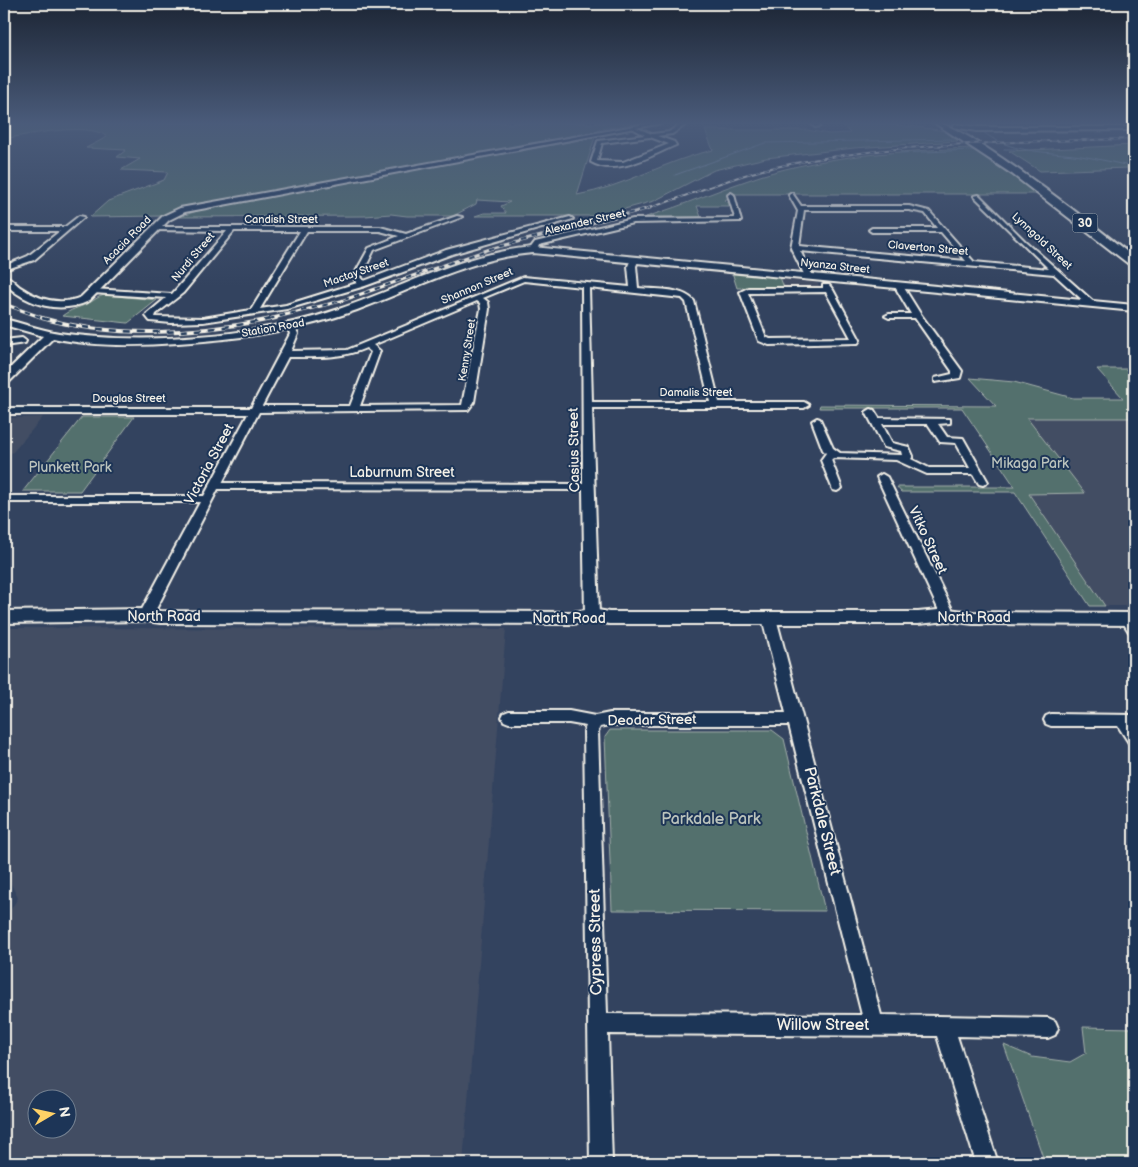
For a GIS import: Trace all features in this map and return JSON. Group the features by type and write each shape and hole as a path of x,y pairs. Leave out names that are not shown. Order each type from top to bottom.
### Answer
{"main road":[{"name":"30","path":"1029,177 1134,263"},
{"name":"30","path":"1030,177 1134,253"}],"street":[{"name":"Acacia Road","path":"4,278 17,291 52,306 79,302 93,291 155,229 174,213 193,207 356,177"},
{"name":"Alexander Street","path":"532,250 537,243 633,221 739,220 731,195"},
{"path":"792,195 801,211 795,248 809,276"},
{"name":"Lynngold Street","path":"977,196 1023,242 1092,304"},
{"path":"800,208 917,208 927,212 972,264"},
{"path":"4,268 31,258 81,217"},
{"path":"362,284 357,278 369,252 376,247 459,217"},
{"name":"Mactay Street","path":"152,319 164,321 196,320 298,304 362,284 449,252 567,221"},
{"path":"4,229 67,229"},
{"name":"Candish Street","path":"155,229 380,229 406,236"},
{"name":"Nurdi Street","path":"152,319 150,316 153,312 190,279 232,229"},
{"path":"255,312 256,307 305,229"},
{"path":"872,230 943,230"},
{"name":"Claverton Street","path":"795,248 1058,272"},
{"name":"Nyanza Street","path":"532,250 1134,308"},
{"name":"Station Road","path":"4,322 50,334 99,340 205,338 291,326 365,304 489,258 515,251 532,250"},
{"path":"634,290 632,266 635,259"},
{"name":"Shannon Street","path":"285,354 346,353 524,279 634,290 685,296 690,301 714,404"},
{"path":"898,284 917,316 956,371 957,376 938,380"},
{"name":"Casius Street","path":"586,285 584,291 592,616"},
{"path":"828,288 855,341 765,342 762,340 744,292 748,290 828,288"},
{"path":"93,291 173,296"},
{"name":"Kenny Street","path":"465,408 469,402 485,309 484,302 478,298"},
{"path":"889,316 917,316"},
{"name":"Victoria Street","path":"146,615 285,354 294,334 291,326"},
{"path":"4,380 50,334"},
{"path":"354,409 379,343 384,338"},
{"path":"4,343 22,342"},
{"path":"365,346 374,356"},
{"path":"336,354 374,356"},
{"name":"Damalis Street","path":"587,405 804,405"},
{"name":"Douglas Street","path":"4,411 465,408"},
{"path":"906,459 908,456 905,449 888,445 873,417 947,421"},
{"path":"817,421 828,450 833,454 898,457 906,459 920,469 927,471 978,471"},
{"path":"932,421 944,440 959,440 983,482"},
{"path":"833,454 828,456 826,460 837,488"},
{"name":"Vitko Street","path":"882,477 948,615"},
{"name":"Laburnum Street","path":"214,486 589,487"},
{"path":"4,499 207,499"},
{"name":"North Road","path":"4,617 146,615 160,617 572,618 592,616 609,618 918,618 948,615 973,618 1132,622"},
{"name":"Parkdale Street","path":"769,618 874,1025"},
{"name":"Deodar Street","path":"510,717 569,717 595,722 610,719 796,719"},
{"path":"1051,720 1128,720 1134,740"},
{"name":"Cypress Street","path":"595,722 591,731 601,1163"},
{"name":"Willow Street","path":"598,1024 944,1025 1048,1028"},
{"path":"944,1025 987,1163"}],"shaded area":[{"path":"780,277 816,281 821,289 784,288"},
{"path":"43,417 13,452 4,455 4,418"},
{"path":"1027,418 1134,418 1134,606 1105,606 1028,493 1084,493"},
{"path":"4,628 506,629 463,1163 4,1163 4,920 18,898 9,880 4,879"}],"green space":[{"path":"165,177 348,177 186,207 162,216 90,217 108,201 164,180"},
{"path":"373,177 582,177 577,195 612,186 634,177 700,177 654,201 599,216 475,216 484,213 506,213 501,206 510,202 477,200 476,204 453,216 391,214 365,216 179,217 206,208"},
{"path":"756,177 1015,177 1039,194 728,194 729,198 724,200 729,203 729,206 697,206 701,217 646,217"},
{"path":"732,272 780,277 784,288 737,288"},
{"path":"105,295 157,300 128,323 62,316"},
{"name":"Mikaga Park","path":"1097,369 1134,369 1134,418 1027,418 1085,493 1029,494 1105,606 1090,606 1015,492 901,492 897,487 1015,487 962,408 819,408 820,405 996,406 970,378 1014,382 1073,398 1123,398"},
{"name":"Plunkett Park","path":"82,417 134,417 80,491 23,491"},
{"name":"Parkdale Park","path":"610,730 772,730 784,739 825,911 612,910 605,737"},
{"path":"1083,1027 1134,1028 1134,1163 1045,1163 1004,1045 1032,1057 1070,1062 1086,1053"}],"railway":[{"path":"645,209 738,177"},
{"path":"269,319 341,301 490,249 650,208"},
{"path":"4,304 46,319"},
{"path":"42,318 46,319"},
{"path":"46,319 99,329 159,332 218,328 276,318"}]}
